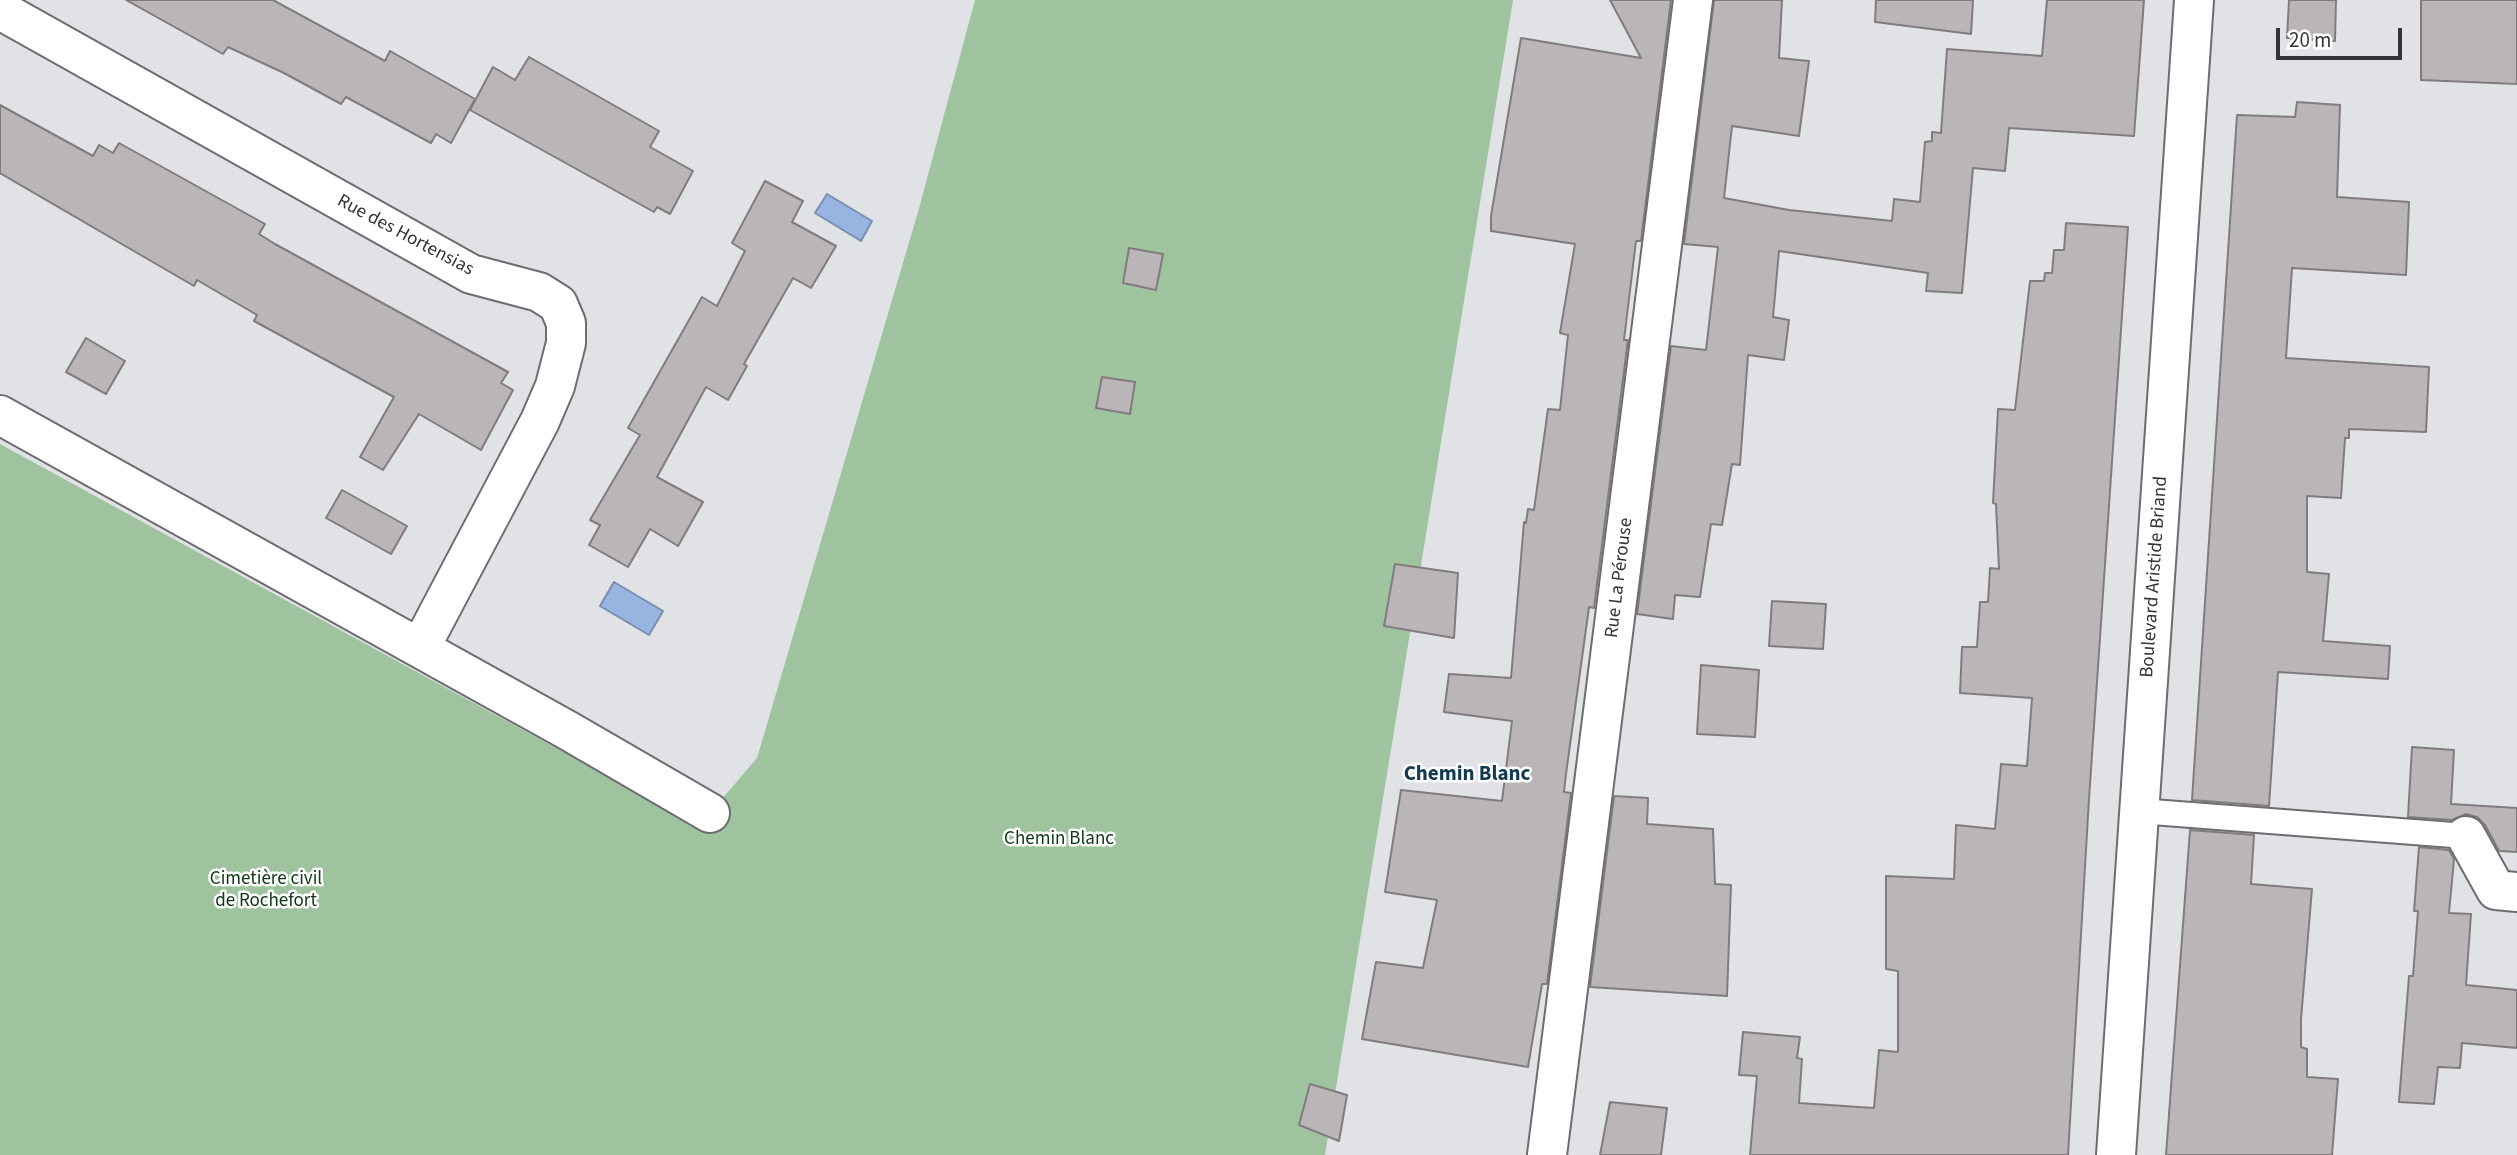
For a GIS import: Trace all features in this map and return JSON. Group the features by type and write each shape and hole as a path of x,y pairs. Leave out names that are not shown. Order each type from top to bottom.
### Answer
{"street":[{"name":"Rue La Pérouse","path":"1547,1155 1693,0"},
{"name":"Boulevard Aristide Briand","path":"2116,1155 2194,0"},
{"name":"Rue des Hortensias","path":"0,10 471,274 539,292 558,304 566,323 566,342 555,386 540,421 419,648"},
{"path":"0,415 710,813"},
{"path":"2466,836 2496,890 2517,892"}],"lane":[{"path":"2139,811 2466,836"}],"green space":[{"name":"Chemin Blanc","path":"975,0 1513,0 1325,1155 0,1155 0,444 706,830 710,813 757,758 918,212"}],"water":[{"path":"827,194 872,221 861,241 815,213"},
{"path":"614,582 663,611 649,635 600,606"}],"building":[{"path":"126,0 273,0 385,61 390,51 475,99 451,143 436,134 431,143 346,97 341,104 228,47 223,54"},
{"path":"1610,0 1671,0 1641,241 1636,241 1624,340 1628,340 1594,608 1589,607 1566,774 1564,792 1571,793 1547,984 1542,984 1528,1067 1362,1039 1376,962 1423,968 1437,900 1385,892 1401,790 1502,801 1512,721 1444,712 1449,674 1511,678 1524,522 1526,523 1528,509 1534,510 1548,409 1560,410 1568,335 1560,333 1575,244 1491,231 1491,216 1521,38 1641,58"},
{"path":"1714,0 1782,0 1779,58 1809,61 1799,136 1732,126 1724,198 1789,210 1892,221 1894,199 1920,202 1925,142 1932,141 1932,132 1941,133 1947,49 2042,56 2047,0 2144,0 2134,136 2009,128 2005,171 1973,168 1962,293 1926,291 1928,273 1779,251 1773,317 1789,320 1784,360 1748,355 1740,465 1732,464 1722,525 1711,524 1700,597 1675,595 1673,619 1637,614 1671,346 1706,350 1718,247 1684,244"},
{"path":"1876,0 1973,0 1971,34 1875,22"},
{"path":"2289,0 2336,0 2335,41 2287,38"},
{"path":"2421,0 2517,0 2517,84 2421,80"},
{"path":"529,57 659,131 650,147 693,171 670,214 657,207 654,212 470,110 493,67 515,80"},
{"path":"2297,102 2340,105 2337,197 2409,202 2406,275 2292,268 2286,358 2429,367 2426,432 2349,429 2349,438 2345,438 2341,498 2307,496 2307,572 2329,574 2323,641 2390,646 2388,679 2278,672 2269,806 2192,800 2237,115 2295,117"},
{"path":"0,105 93,156 99,145 113,153 119,143 265,224 259,234 275,244 508,372 501,383 513,390 481,450 419,414 383,470 360,457 394,397 254,321 257,315 197,280 194,286 0,173"},
{"path":"765,181 803,201 792,222 836,246 811,288 793,278 744,364 747,366 728,400 706,387 657,477 703,502 678,546 650,529 628,567 589,545 600,525 590,520 640,435 628,428 702,297 717,306 745,251 732,243"},
{"path":"2066,223 2128,227 2068,1155 1750,1155 1757,1076 1739,1075 1743,1032 1800,1037 1797,1058 1802,1059 1799,1103 1874,1108 1879,1050 1898,1052 1898,971 1886,969 1886,876 1954,879 1956,825 1995,829 2001,764 2027,766 2032,698 1960,693 1962,647 1977,647 1980,602 1988,602 1990,568 1999,569 1996,504 1993,503 1998,409 2015,410 2030,281 2044,281 2045,273 2052,273 2054,250 2064,250"},
{"path":"1129,248 1163,254 1156,290 1123,283"},
{"path":"86,338 125,361 106,394 66,372"},
{"path":"1102,377 1135,382 1130,414 1096,408"},
{"path":"342,490 407,526 391,554 326,518"},
{"path":"1395,564 1458,573 1454,638 1384,626"},
{"path":"1772,601 1826,604 1823,649 1769,646"},
{"path":"1701,665 1759,670 1755,737 1697,734"},
{"path":"2412,747 2454,750 2451,804 2517,808 2517,852 2499,851 2485,825 2477,817 2466,814 2452,820 2408,817"},
{"path":"1614,796 1648,798 1647,824 1713,829 1715,884 1731,885 1727,996 1590,987"},
{"path":"2190,830 2254,835 2251,884 2312,889 2301,1047 2307,1049 2307,1077 2338,1079 2332,1155 2166,1155"},
{"path":"2419,847 2449,850 2454,859 2449,913 2471,914 2466,985 2517,990 2517,1048 2462,1043 2460,1068 2438,1067 2434,1104 2399,1102 2409,976 2413,976"},
{"path":"1310,1084 1347,1095 1339,1141 1299,1125"},
{"path":"1610,1102 1667,1108 1661,1155 1600,1155"}],"district":[{"name":"Chemin Blanc","path":"1467,775"}],"park label":[{"name":"Cimetière civil de Rochefort","path":"266,891"}]}
